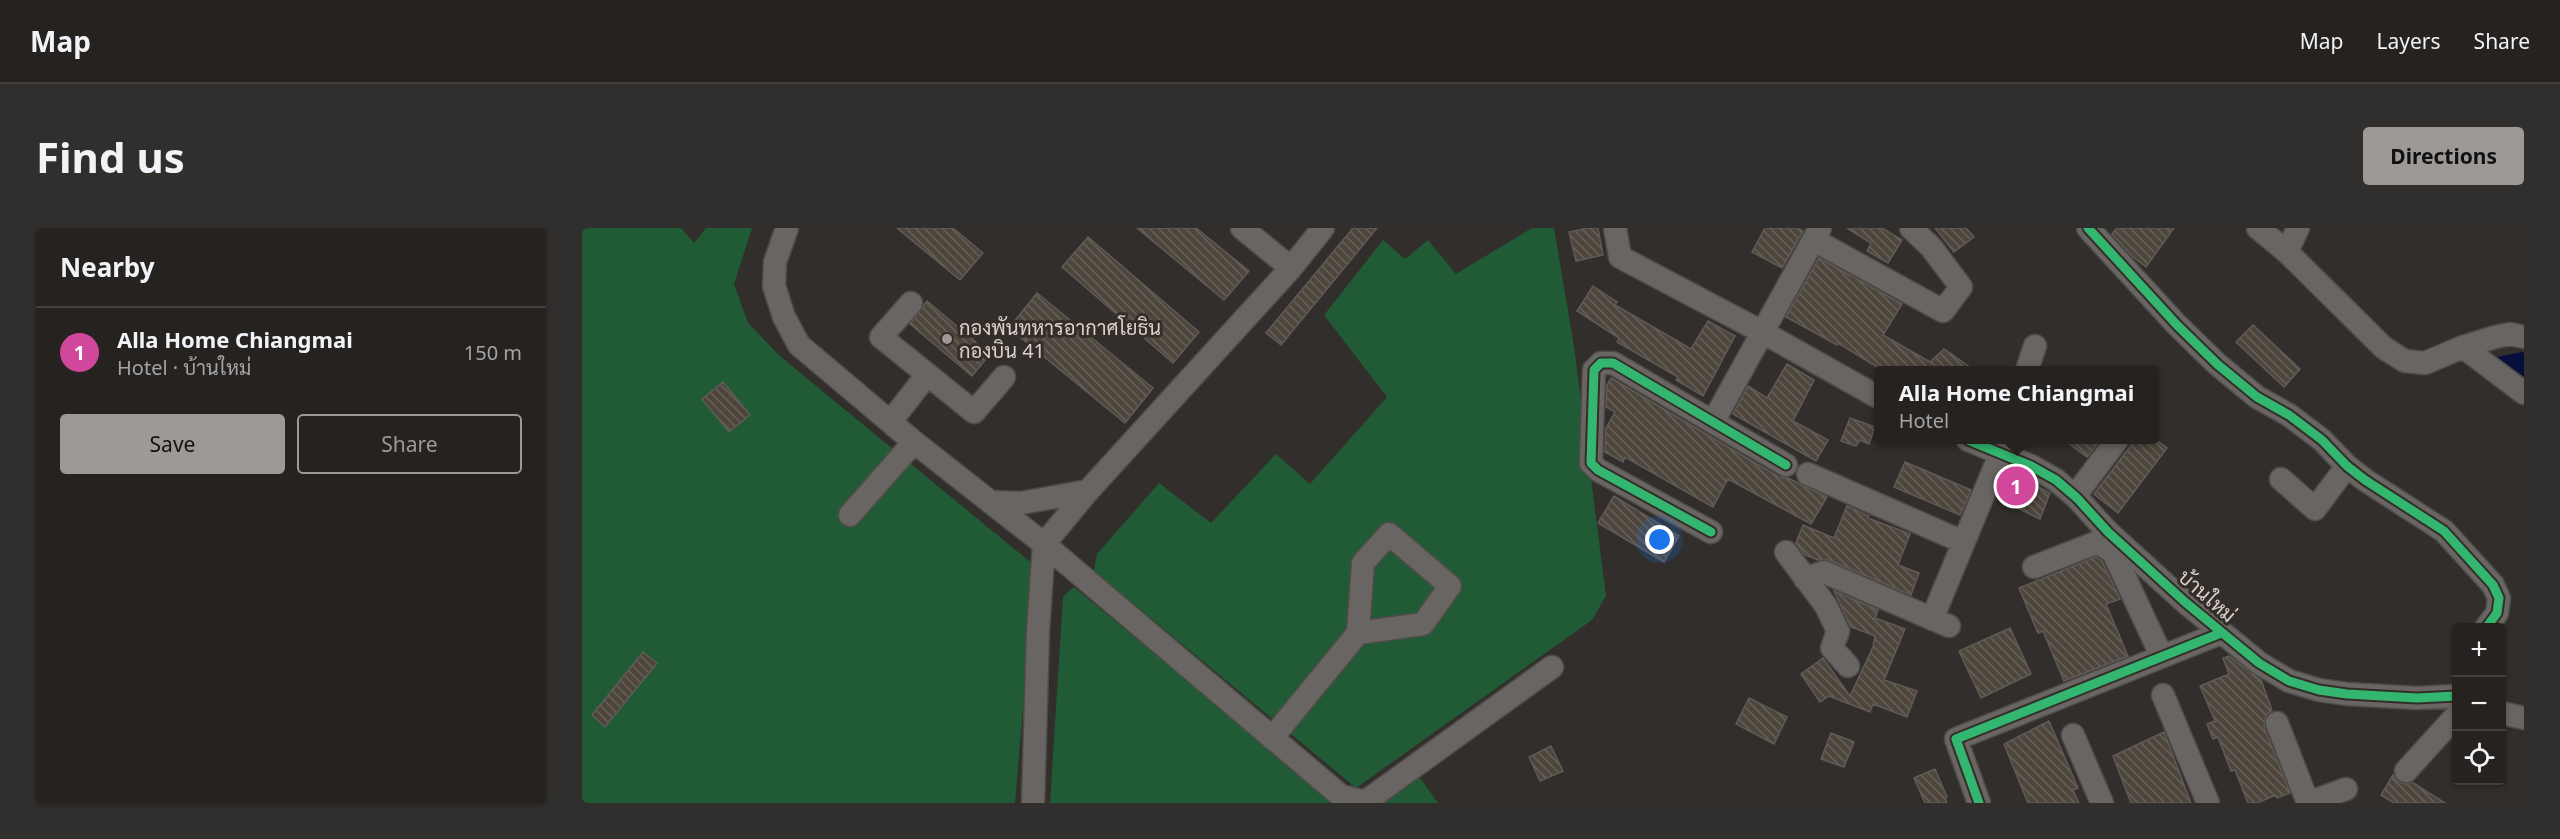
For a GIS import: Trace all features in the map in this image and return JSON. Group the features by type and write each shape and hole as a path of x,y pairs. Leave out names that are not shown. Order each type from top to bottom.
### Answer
{"street":[{"path":"787,228 775,262 774,286 784,317 799,345 914,442 1044,544 1341,796 1365,802 1552,667"},
{"path":"1242,228 1292,268"},
{"path":"1032,803 1038,631 1044,544 1089,491 1292,268 1323,228"},
{"path":"1615,228 1620,257 1764,333 1874,395"},
{"path":"1713,422 1817,234 1943,311 1961,287 1931,247 1911,228"},
{"path":"2088,228 2217,364 2257,397 2289,415 2322,440 2347,466 2444,531 2493,585 2499,598 2497,613 2490,623"},
{"path":"2258,228 2288,252 2393,356 2406,361 2425,363 2463,346 2510,334 2524,337"},
{"path":"2288,252 2298,228"},
{"path":"911,303 881,337 927,375 974,412 1004,377"},
{"path":"2028,366 2035,346"},
{"path":"2463,346 2524,393"},
{"path":"1710,532 1598,470 1591,463 1594,370 1601,363 1613,363 1786,465"},
{"path":"891,421 927,375"},
{"path":"850,515 914,442"},
{"name":"บ้านใหม่","path":"1989,444 2004,447 2056,480 2075,496 2108,532 2221,633 2259,663 2289,681 2319,690 2417,698 2452,696"},
{"path":"2075,496 2114,444"},
{"path":"1806,579 1824,572 1940,623 1963,542 2004,447"},
{"path":"2281,478 2314,509 2347,466"},
{"path":"1808,474 1963,542"},
{"path":"990,502 1021,502 1089,491"},
{"path":"1272,738 1358,633 1363,563 1389,534 1450,586 1423,624 1358,633"},
{"path":"2034,567 2098,542 2113,552 2162,655"},
{"path":"1786,552 1826,606 1838,631 1832,648 1848,666"},
{"path":"1979,803 1956,739 2221,633"},
{"path":"2163,695 2208,803"},
{"path":"2506,714 2524,718"},
{"path":"2406,771 2452,721"},
{"path":"2277,723 2308,803 2346,789"},
{"path":"2073,735 2102,803"}],"green space":[{"path":"582,228 681,228 694,243 706,228 752,228 734,284 748,323 781,357 1035,566 1015,803 582,803"},
{"path":"1532,228 1554,228 1574,346 1606,596 1592,620 1356,788 1094,571 1097,554 1159,483 1211,523 1276,454 1310,484 1387,397 1324,315 1383,240 1405,259 1428,240 1456,274"},
{"path":"1074,587 1335,803 1050,803 1063,597"},
{"path":"1420,778 1438,803 1363,803"}],"shaded area":[{"path":"2524,353 2524,377 2497,357"}],"building":[{"path":"897,228 953,228 983,253 960,280"},
{"path":"1137,228 1196,228 1249,271 1224,300"},
{"path":"1353,228 1377,228 1281,345 1266,333"},
{"path":"1598,228 1603,255 1576,261 1569,232"},
{"path":"1765,228 1798,228 1803,231 1782,268 1752,252"},
{"path":"1847,228 1882,228 1902,240 1888,263 1867,251 1871,243"},
{"path":"1935,228 1966,228 1974,237 1954,252"},
{"path":"2117,228 2174,228 2146,267 2133,257 2112,234"},
{"path":"1088,237 1199,332 1173,363 1062,267"},
{"path":"1819,258 1902,304 1883,335 1930,362 1944,349 1968,366 1875,366 1838,343 1837,345 1786,317"},
{"path":"1593,286 1617,302 1615,305 1691,349 1708,321 1735,336 1703,396 1676,380 1678,377 1617,342 1619,338 1577,311"},
{"path":"1037,293 1153,388 1125,423 1009,328"},
{"path":"927,301 990,354 972,376 910,324"},
{"path":"2253,325 2300,369 2284,387 2236,342"},
{"path":"1787,364 1814,380 1793,421 1828,440 1816,461 1733,414 1748,386 1767,398"},
{"path":"1611,378 1779,477 1788,478 1827,497 1811,524 1728,479 1713,507 1625,457 1623,462 1605,452 1606,428 1615,412 1606,407 1607,385"},
{"path":"723,382 750,415 729,432 702,399"},
{"path":"1850,418 1874,427 1869,444 1860,440 1856,446 1841,441"},
{"path":"2159,442 2167,448 2118,513 2094,494 2132,444 2159,444"},
{"path":"2069,444 2097,444 2087,457"},
{"path":"1905,462 1971,490 1960,515 1894,487"},
{"path":"2010,472 2050,493 2040,519 1999,499"},
{"path":"1614,496 1679,536 1664,562 1598,523"},
{"path":"1847,506 1869,516 1868,518 1910,534 1898,565 1919,573 1911,595 1829,560 1818,560 1805,555 1796,543 1803,525 1834,538"},
{"path":"2096,557 2102,561 2120,599 2106,604 2128,656 2064,681 2043,631 2038,633 2019,588"},
{"path":"1834,591 1878,610 1875,618 1905,629 1884,680 1917,691 1907,717 1873,704 1870,712 1829,696 1820,702 1801,674 1823,658 1850,696 1873,647 1875,636 1851,627"},
{"path":"2010,628 2031,674 1981,698 1959,651"},
{"path":"643,652 657,663 605,727 592,715"},
{"path":"2229,656 2261,680 2272,710 2266,715 2264,727 2290,793 2277,798 2276,795 2257,803 2248,803 2235,770 2231,771 2218,737 2213,739 2207,724 2215,721 2200,686 2229,674 2223,658"},
{"path":"1749,698 1787,717 1774,744 1736,724"},
{"path":"2049,721 2078,788 2073,790 2079,803 2028,803 2004,744"},
{"path":"2164,732 2191,803 2131,803 2113,756"},
{"path":"1831,733 1854,742 1844,767 1821,759"},
{"path":"1551,746 1563,771 1540,781 1529,757"},
{"path":"1935,769 1947,797 1945,798 1947,803 1925,803 1914,778"},
{"path":"2393,775 2397,781 2404,784 2412,782 2445,803 2394,803 2381,795"}],"cycle path":[{"path":"2088,228 2177,325 2217,364 2257,397 2289,415 2322,440 2347,466 2365,480 2444,531 2493,585 2499,598 2497,613 2490,623"},
{"path":"1711,532 1598,470 1591,463 1594,370 1601,363 1613,363 1786,465"},
{"path":"1978,444 2031,466 2056,480 2077,498 2108,532 2185,602 2259,663 2289,681 2319,690 2347,694 2417,698 2452,696"},
{"path":"1979,803 1956,739 2221,633"}],"place":[{"name":"กองพันทหารอากาศโยธิน กองบิน 41","path":"947,339"},
{"name":"Alla Home Chiangmai","path":"2016,486"}]}
